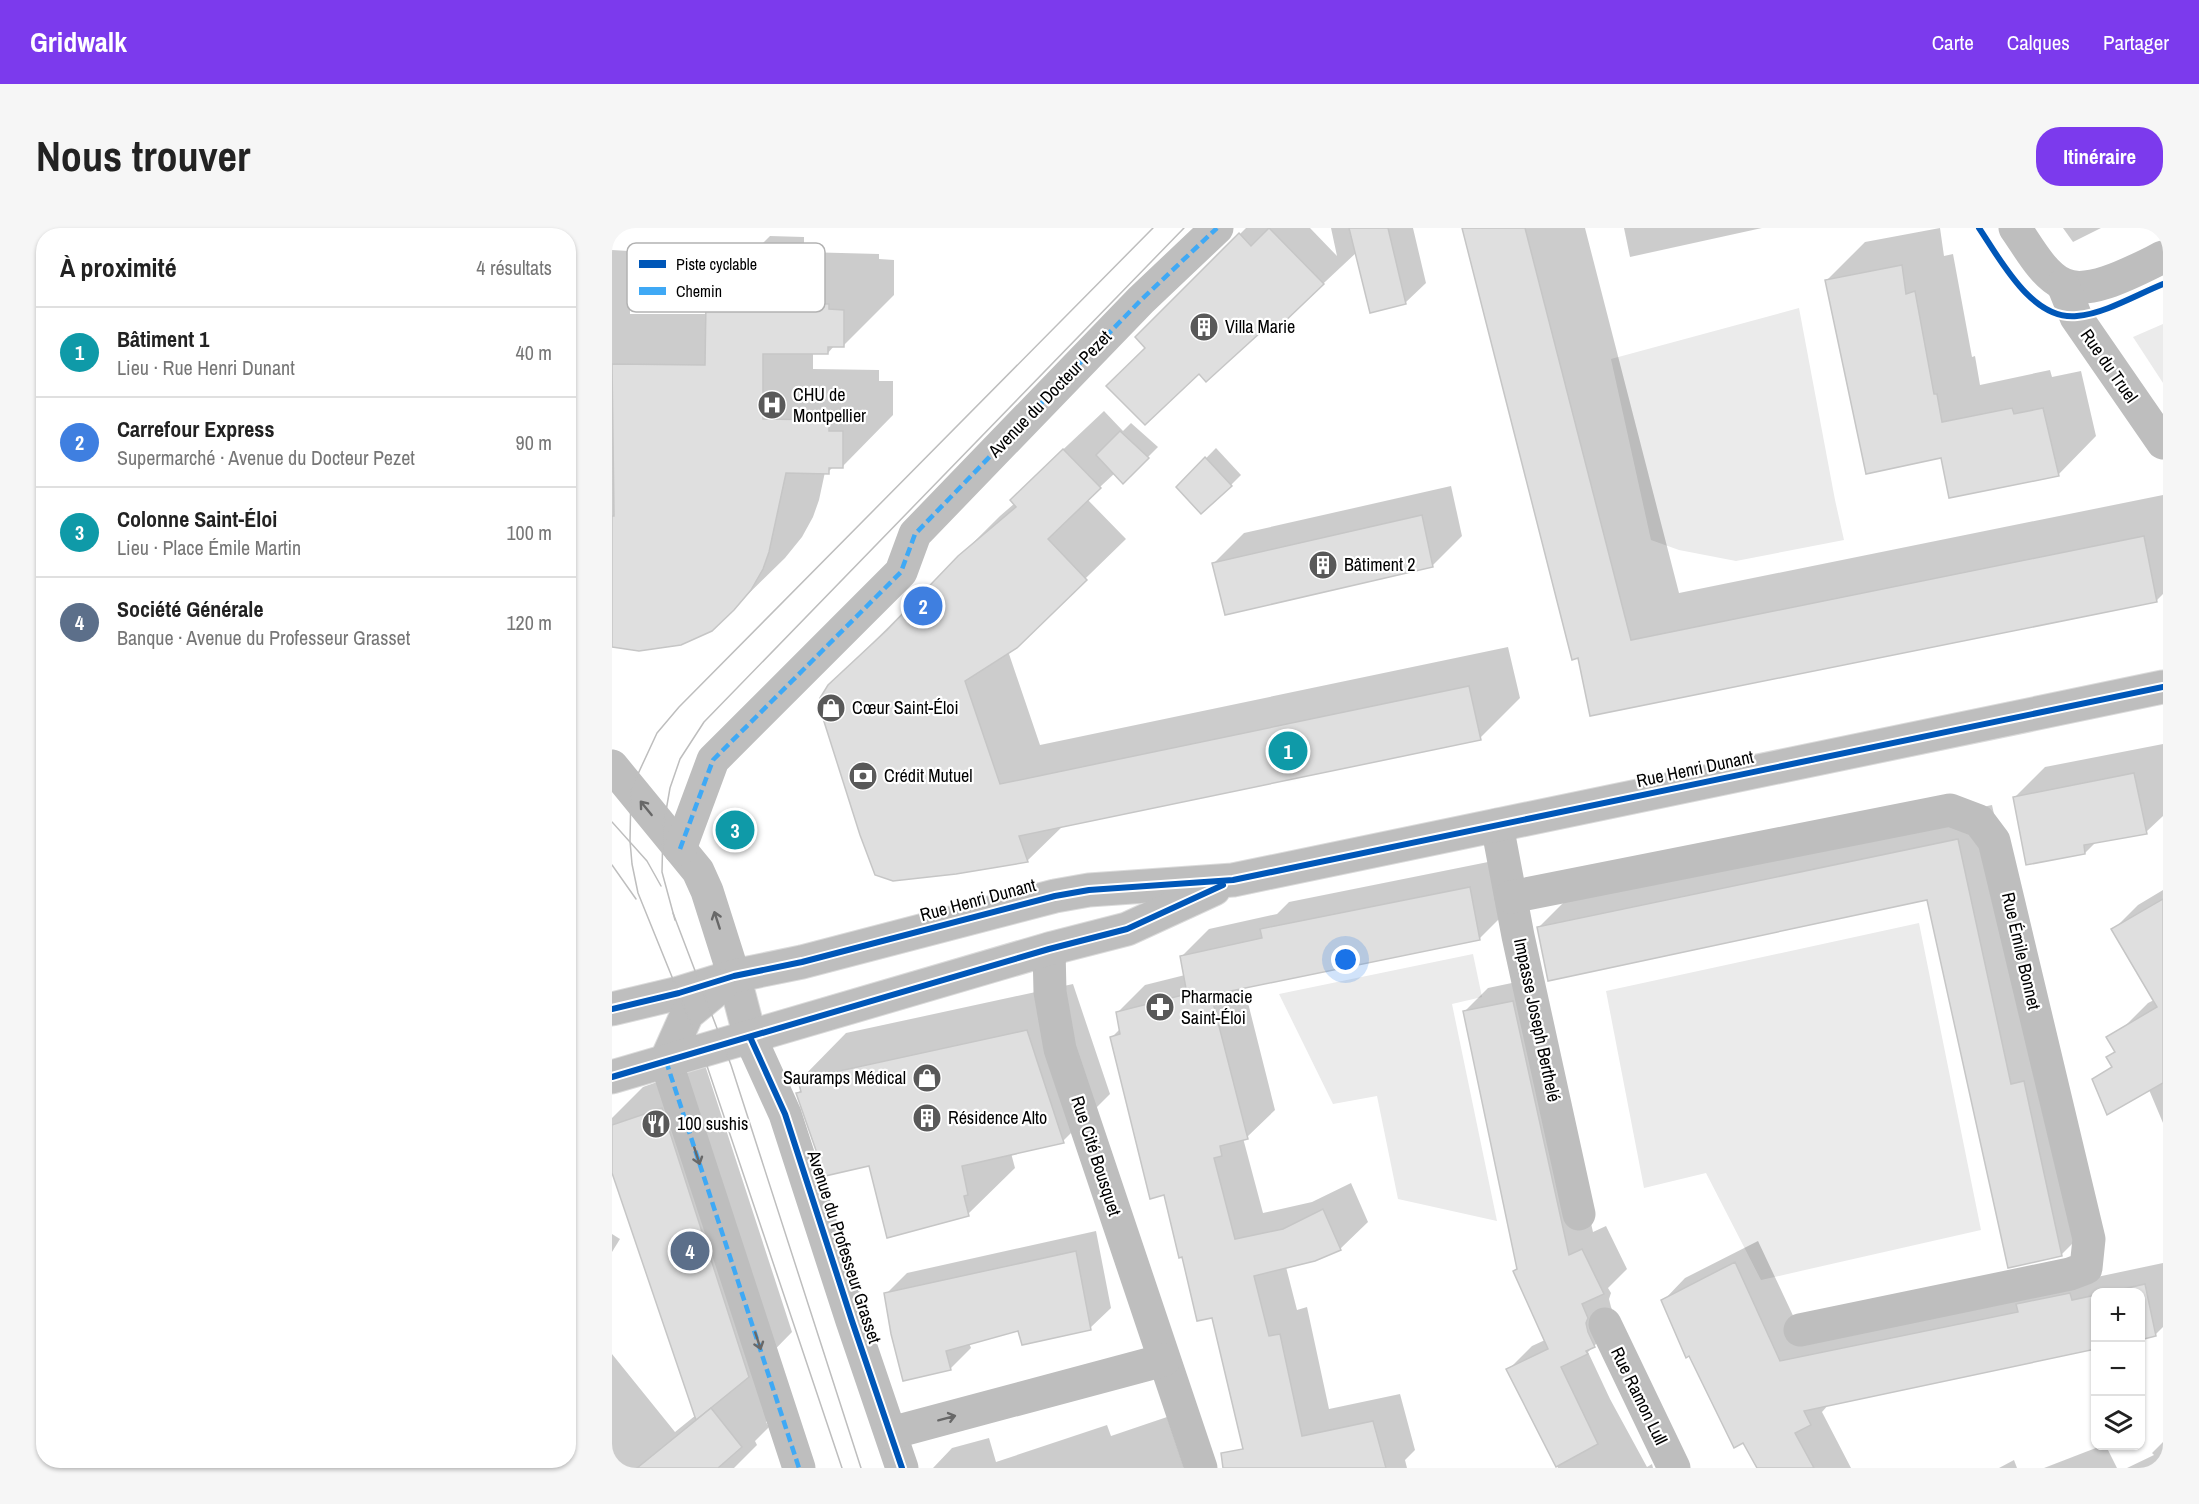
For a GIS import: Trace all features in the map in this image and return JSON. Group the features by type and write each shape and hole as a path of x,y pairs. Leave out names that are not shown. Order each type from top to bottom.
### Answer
{"street":[{"name":"Avenue du Docteur Pezet","path":"680,849 713,760 901,572 915,534 1141,300 1217,228"},
{"name":"Rue du Truel","path":"2015,228 2049,274 2063,285 2076,317 2163,443"},
{"path":"2063,285 2081,288 2098,285 2163,257"},
{"name":"Rue Henri Dunant","path":"612,1009 679,993 734,976 802,962 1055,896 1089,891 1233,880 2163,687"},
{"name":"Avenue du Professeur Grasset","path":"612,766 698,871 707,891 734,976 750,1037 785,1114 902,1468"},
{"name":"Rue Émile Bonnet","path":"1511,897 1950,810 1979,821 1994,841 2090,1239 2086,1268 2070,1274 1800,1330"},
{"name":"Impasse Joseph Berthelé","path":"1497,825 1579,1214"},
{"name":"Rue Henri Dunant","path":"612,1077 815,1016 1127,929 1233,880"},
{"name":"Rue Cité Bousquet","path":"1049,949 1050,1000 1060,1049 1201,1468"},
{"path":"734,976 687,1014 666,1060 799,1468"},
{"name":"Rue Ramon Lull","path":"1605,1324 1674,1468"},
{"path":"891,1434 1164,1360"}],"shaded area":[{"path":"1799,308 1844,540 1736,561 1679,550 1651,540 1611,359"},
{"path":"2163,324 2163,383 2133,337"},
{"path":"1919,923 1981,1230 1761,1280 1706,1173 1644,1188 1606,991"},
{"path":"1473,954 1482,997 1452,1004 1497,1221 1398,1199 1377,1096 1333,1104 1279,994"}],"building":[{"path":"1269,228 1324,284 1279,327 1273,321 1206,382 1199,374 1145,425 1106,386 1145,348 1135,337 1239,233 1251,246"},
{"path":"1349,228 1388,228 1406,304 1370,313"},
{"path":"1462,228 1525,228 1631,640 2144,536 2157,602 1590,716 1578,658 1572,660"},
{"path":"1902,265 1906,294 1915,291 1934,394 1937,394 1942,422 2012,408 2014,414 2043,408 2059,476 1949,498 1941,458 1866,474 1825,280"},
{"path":"825,304 829,304 829,309 844,310 844,347 828,347 828,354 763,354 763,419 829,420 829,431 843,431 843,468 829,468 829,474 786,473 769,552 763,569 751,590 712,631 681,645 639,651 612,647 612,516 614,516 612,364 705,365 706,312 825,312"},
{"path":"1120,431 1149,458 1123,484 1096,455"},
{"path":"1063,449 1101,488 1048,539 1087,580 1017,648 965,681 1000,784 1469,686 1481,740 1019,836 1028,862 956,874 893,881 875,875 821,712 820,698 828,685 887,630 958,556 1016,507 1010,500"},
{"path":"1205,457 1232,486 1201,514 1176,487"},
{"name":"Bâtiment 2","path":"1422,515 1433,567 1225,615 1212,563"},
{"path":"2134,773 2147,834 2084,845 2085,854 2026,865 2013,797"},
{"path":"1958,839 2011,1084 2024,1081 2062,1256 2008,1268 1927,900 1548,981 1537,927"},
{"path":"1470,887 1480,940 1211,995 1248,1139 1220,1146 1222,1156 1214,1158 1235,1239 1283,1229 1323,1209 1341,1250 1315,1261 1254,1276 1269,1336 1280,1334 1302,1436 1373,1421 1386,1468 1223,1468 1221,1453 1243,1449 1212,1318 1197,1321 1164,1195 1150,1199 1110,1037 1120,1034 1116,1012 1187,994 1180,956 1262,938 1260,929"},
{"path":"2163,899 2163,1083 2107,1115 2092,1079 2112,1067 2106,1057 2115,1052 2106,1037 2157,1007 2111,929"},
{"path":"1513,1001 1569,1255 1582,1249 1604,1294 1582,1304 1588,1318 1586,1323 1588,1332 1595,1347 1586,1351 1588,1354 1561,1367 1598,1444 1556,1467 1506,1369 1548,1349 1513,1271 1517,1269 1463,1011"},
{"name":"Résidence Alto","path":"1027,1030 1064,1143 962,1166 968,1195 964,1196 969,1216 887,1238 869,1166 825,1176 796,1093 801,1092 798,1080"},
{"path":"662,1108 749,1377 696,1420 612,1173 612,1125"},
{"path":"1076,1251 1091,1330 1022,1345 1018,1331 946,1351 951,1370 903,1381 891,1334 884,1293"},
{"path":"1735,1262 1780,1361 2018,1312 2016,1304 2070,1293 2072,1300 2091,1296 2091,1350 1804,1411 1811,1425 1795,1433 1814,1468 1757,1468 1743,1443 1734,1448 1689,1356 1686,1358 1661,1300"},
{"path":"2145,1284 2156,1336 2145,1339 2145,1288 2128,1288"},
{"path":"711,1408 742,1447 718,1468 637,1468"}],"tram line":[{"path":"842,1468 702,1051 638,893 630,841 631,789 657,733 679,707 1153,228"},
{"path":"675,920 662,872 663,828 670,788 680,759 704,722 1184,228"},
{"path":"612,822 647,861 661,886"},
{"path":"612,865 636,899"},
{"path":"673,913 731,1065 861,1468"}],"marked path":[{"path":"680,849 713,760 901,572 915,534 1141,300 1217,228"},
{"path":"666,1061 799,1468"}],"cycle path":[{"path":"1979,228 2019,286 2046,309 2061,315 2077,316 2098,312 2163,284"},
{"path":"612,1009 679,993 734,976 802,962 1055,896 1089,890 1233,880 2163,687"},
{"path":"612,1077 1049,949 1127,929 1223,885"},
{"path":"750,1037 785,1114 902,1468"}],"place":[{"name":"Villa Marie","path":"1204,327"},
{"name":"CHU de Montpellier","path":"772,405"},
{"name":"Bâtiment 2","path":"1323,565"},
{"name":"Carrefour Express","path":"923,606"},
{"name":"Cœur Saint-Éloi","path":"831,708"},
{"name":"Bâtiment 1","path":"1288,751"},
{"name":"Crédit Mutuel","path":"863,776"},
{"name":"Colonne Saint-Éloi","path":"735,830"},
{"name":"Pharmacie Saint-Éloi","path":"1160,1007"},
{"name":"Sauramps Médical","path":"927,1078"},
{"name":"Résidence Alto","path":"927,1118"},
{"name":"100 sushis","path":"656,1124"},
{"name":"Société Générale","path":"690,1251"}]}
